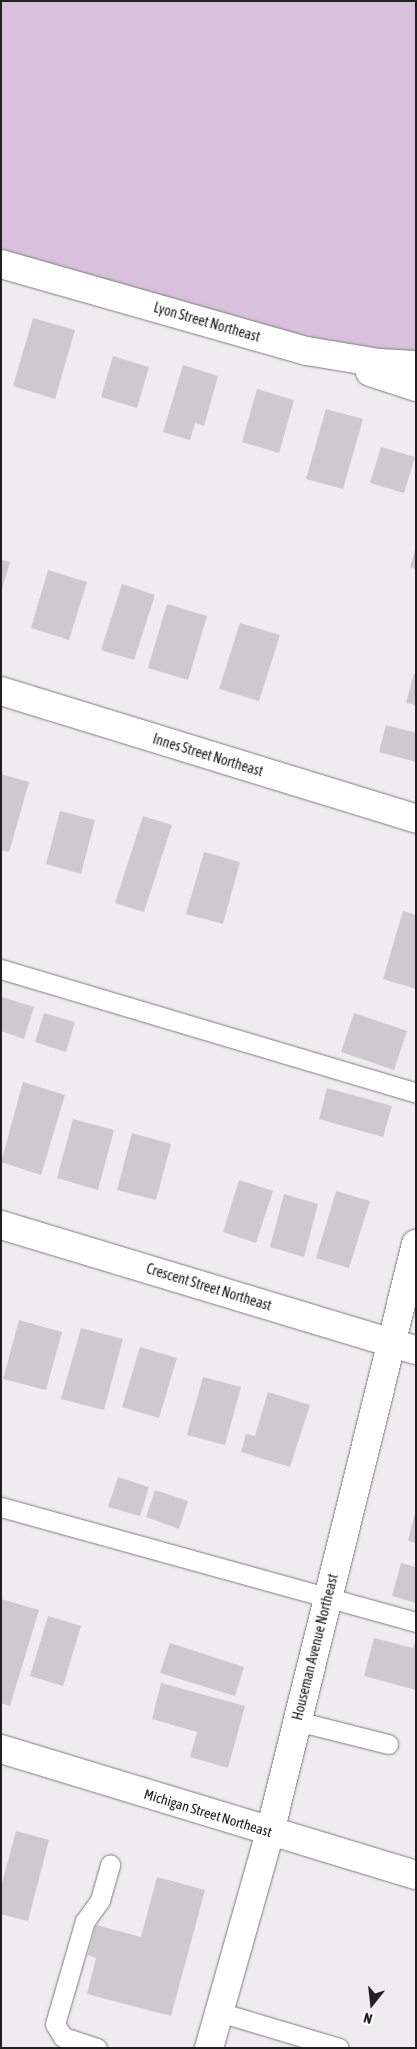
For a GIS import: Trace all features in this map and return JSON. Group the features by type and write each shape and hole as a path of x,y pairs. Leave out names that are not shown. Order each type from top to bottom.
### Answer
{"street":[{"name":"Lyon Street Northeast","path":"1,264 307,351 379,363 416,365"},
{"path":"307,351 416,387"},
{"name":"Innes Street Northeast","path":"1,691 416,819"},
{"name":"Crescent Street Northeast","path":"1,1225 416,1350"},
{"name":"Houseman Avenue Northeast","path":"209,2048 270,1832 390,1342 416,1244"},
{"name":"Michigan Street Northeast","path":"1,1749 416,1875"}],"lane":[{"path":"1,969 416,1093"},
{"path":"1,1507 328,1596 416,1622"},
{"path":"297,1721 388,1744"},
{"path":"97,2048 63,2037 55,2024 85,1920 100,1900 110,1864"},
{"path":"219,2012 339,2048"}],"shaded area":[{"path":"1,1 416,1 416,365 1,264"}],"building":[{"path":"33,318 75,330 55,399 13,386"},
{"path":"113,356 149,367 137,408 101,397"},
{"path":"183,365 218,376 204,426 195,423 190,440 163,432"},
{"path":"257,389 294,400 279,453 242,442"},
{"path":"326,409 363,419 343,489 306,479"},
{"path":"381,447 415,457 404,493 370,483"},
{"path":"416,550 416,569 410,567"},
{"path":"1,560 10,562 2,589 1,589"},
{"path":"48,570 87,582 69,640 31,628"},
{"path":"122,584 155,595 134,660 101,650"},
{"path":"167,604 207,616 188,680 148,668"},
{"path":"240,623 280,635 259,701 219,689"},
{"path":"414,674 416,675 416,705 406,703"},
{"path":"386,725 416,733 416,762 379,752"},
{"path":"1,774 29,782 9,852 1,850"},
{"path":"60,811 95,820 81,874 46,864"},
{"path":"143,816 172,825 144,912 115,903"},
{"path":"204,852 240,862 223,924 186,914"},
{"path":"403,911 416,915 416,989 383,979"},
{"path":"2,997 34,1007 24,1039 1,1031"},
{"path":"44,1013 75,1022 66,1052 35,1042"},
{"path":"354,1013 407,1031 394,1070 341,1052"},
{"path":"23,1082 65,1095 41,1175 1,1162"},
{"path":"327,1088 392,1106 383,1137 319,1119"},
{"path":"73,1119 114,1130 98,1190 57,1178"},
{"path":"132,1133 171,1144 156,1200 117,1190"},
{"path":"239,1180 273,1191 256,1243 223,1232"},
{"path":"336,1191 370,1201 349,1268 316,1258"},
{"path":"284,1194 318,1204 304,1257 270,1247"},
{"path":"19,1320 62,1332 46,1390 3,1379"},
{"path":"81,1328 123,1339 104,1410 61,1399"},
{"path":"140,1347 177,1358 159,1418 122,1407"},
{"path":"203,1377 241,1387 225,1445 187,1435"},
{"path":"268,1392 310,1405 290,1467 241,1452 246,1434 255,1436"},
{"path":"118,1477 149,1487 140,1516 108,1507"},
{"path":"155,1490 188,1501 179,1529 146,1517"},
{"path":"416,1513 416,1543 408,1541"},
{"path":"401,1563 416,1567 416,1603 392,1596"},
{"path":"1,1599 39,1610 10,1706 1,1703"},
{"path":"48,1616 81,1626 63,1686 30,1676"},
{"path":"374,1638 413,1648 416,1639 416,1690 364,1676"},
{"path":"170,1643 244,1667 235,1696 160,1673"},
{"path":"161,1683 245,1706 228,1768 190,1757 197,1732 152,1719"},
{"path":"16,1831 49,1840 28,1921 1,1914 1,1887"},
{"path":"157,1877 205,1890 171,2016 87,1994 96,1958 88,1955 96,1925 141,1937"}]}
